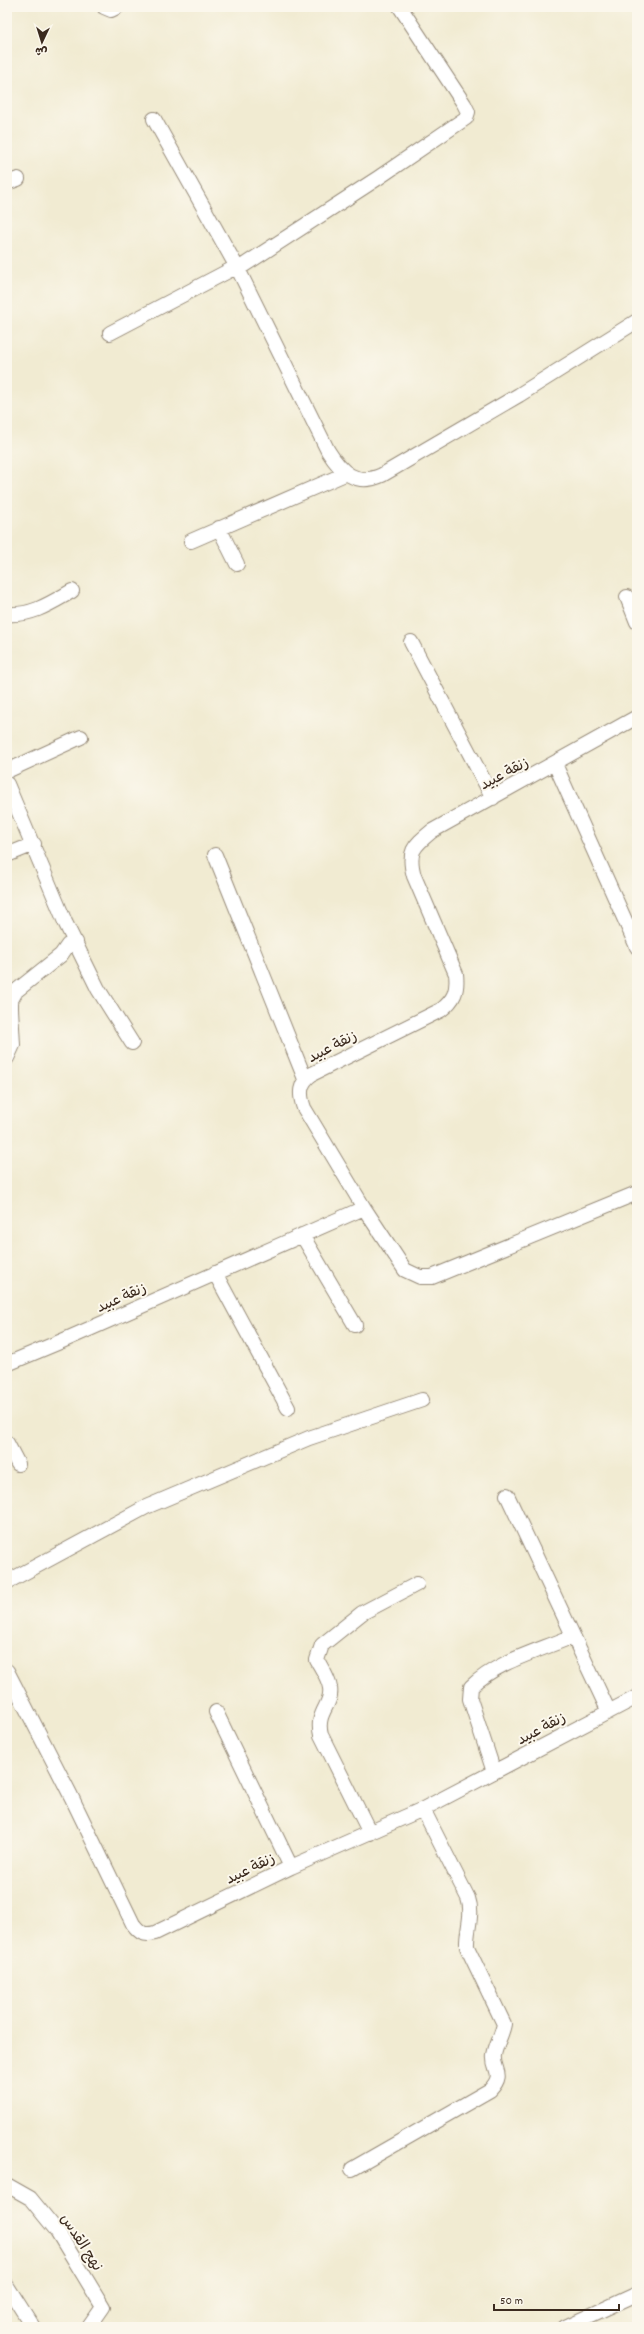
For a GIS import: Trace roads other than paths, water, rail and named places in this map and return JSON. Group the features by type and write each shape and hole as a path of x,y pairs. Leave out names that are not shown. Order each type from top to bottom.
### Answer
{"street":[{"path":"104,7 111,10 117,7"},
{"path":"110,333 237,268 378,178 466,118 468,112 464,104 400,7"},
{"path":"154,119 237,268 328,451 345,474 363,480 382,475 519,395 637,321"},
{"path":"191,541 345,474"},
{"path":"219,528 237,564"},
{"path":"7,614 19,615 35,612 72,591"},
{"path":"627,597 637,622"},
{"path":"411,642 494,798"},
{"name":"زنقة عبيد","path":"7,1364 364,1208 304,1108 300,1091 305,1079 441,1010 451,1002 458,987 456,974 414,876 411,864 411,852 417,843 432,831 494,798 637,717"},
{"path":"7,771 81,737"},
{"path":"555,764 637,947"},
{"path":"7,784 34,844 66,922 98,989 132,1043"},
{"path":"7,855 34,844"},
{"path":"215,855 305,1079"},
{"path":"7,1058 13,1045 11,1000 16,991 61,955 68,945 76,942"},
{"path":"364,1208 405,1270 420,1277 432,1277 637,1193"},
{"path":"302,1235 355,1325"},
{"path":"215,1273 288,1408"},
{"path":"7,1582 146,1507 309,1438 422,1400"},
{"path":"7,1443 18,1464"},
{"path":"506,1495 609,1712"},
{"path":"370,1833 321,1735 320,1720 329,1699 331,1689 317,1660 322,1645 362,1613 417,1584"},
{"path":"494,1772 470,1699 471,1688 479,1680 499,1667 573,1636"},
{"name":"زنقة عبيد","path":"7,1672 71,1796 133,1924 140,1933 148,1935 291,1867 423,1809 637,1697"},
{"path":"216,1712 291,1867"},
{"path":"352,2169 490,2090 498,2077 494,2054 503,2034 504,2024 467,1947 467,1934 471,1922 471,1907 468,1898 423,1809"},
{"name":"نهج القدس","path":"7,2185 30,2198 57,2231 103,2307 89,2327"},
{"path":"7,2286 32,2327"},
{"path":"565,2327 637,2294"}]}
